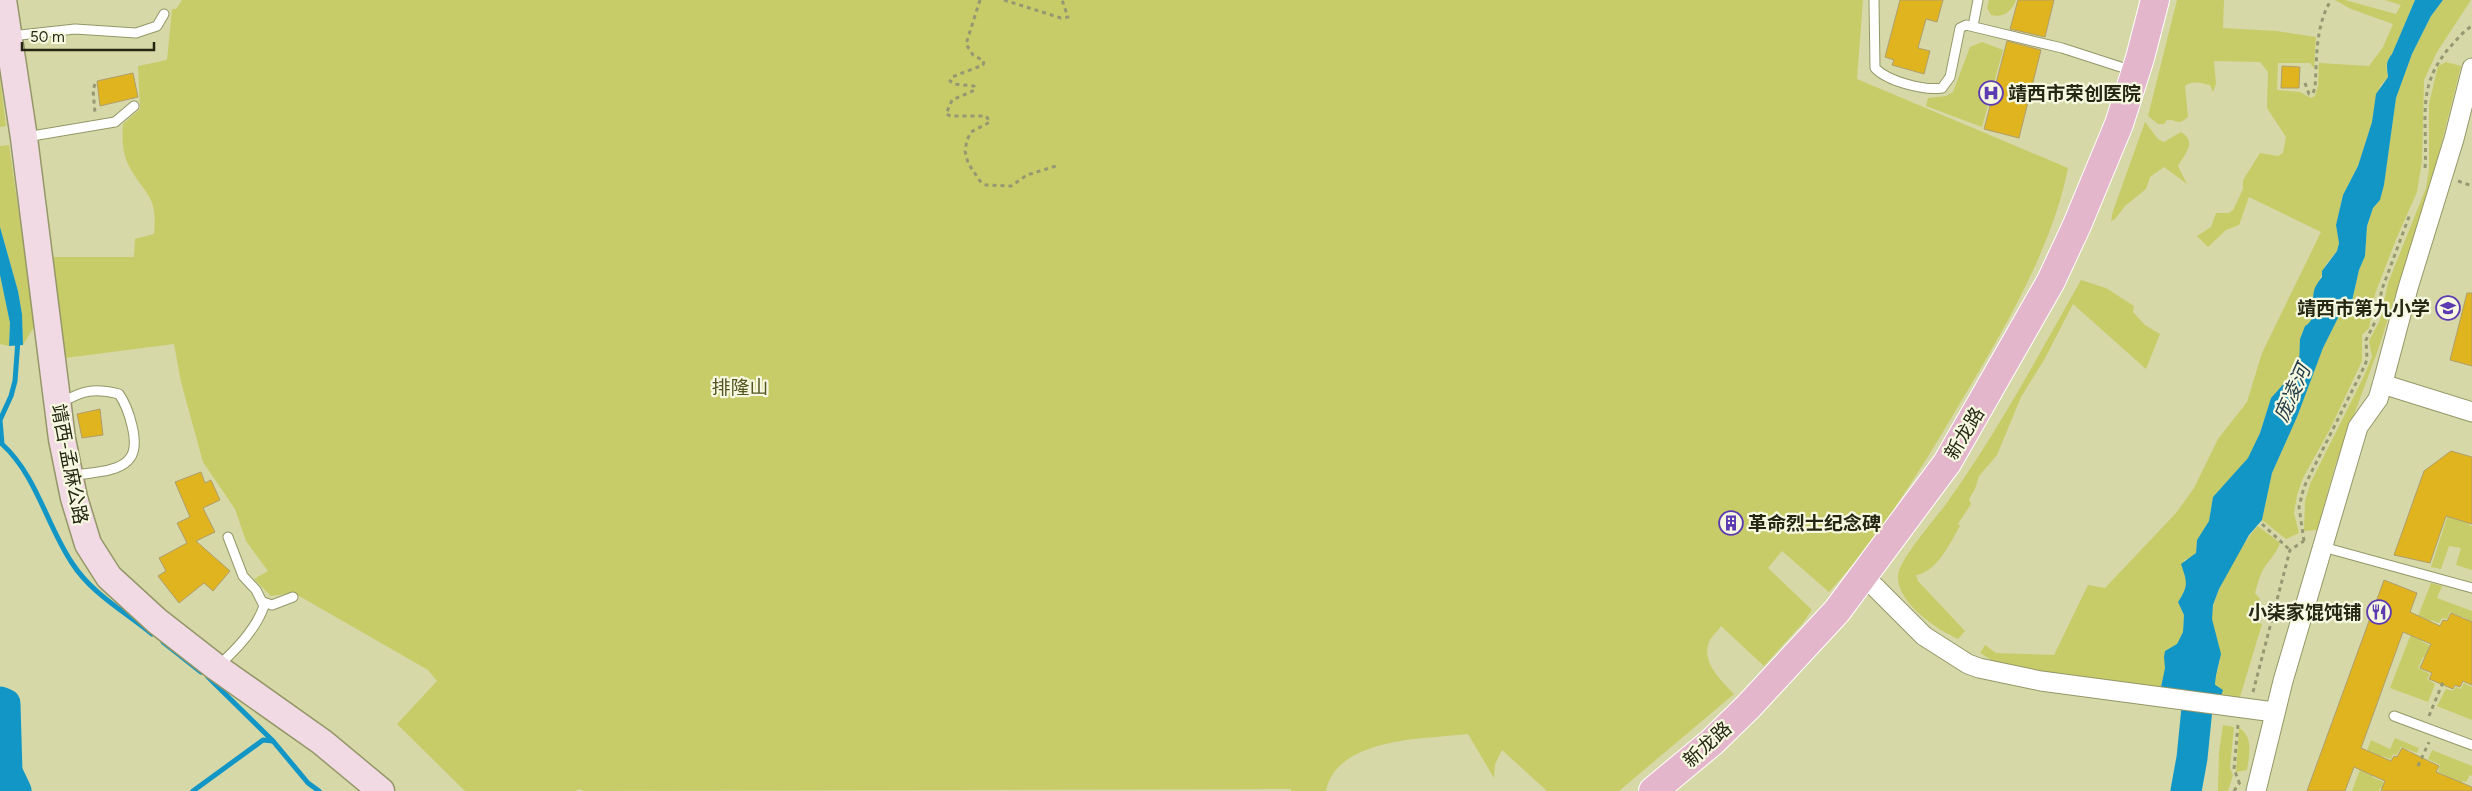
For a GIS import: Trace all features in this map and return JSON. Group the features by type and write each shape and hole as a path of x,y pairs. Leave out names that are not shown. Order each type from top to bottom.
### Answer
{"main road":[{"name":"靖西-孟麻公路","path":"3,0 24,138 68,472 80,522 88,544 109,577 157,621 216,667 322,742 382,791"},
{"name":"新龙路","path":"1654,791 1712,742 1748,707 1837,611 1866,579 1953,468 2059,288 2111,169 2128,126 2154,0"},
{"name":"新龙路","path":"2140,73 2164,0"},
{"name":"新龙路","path":"1664,791 1718,746 1760,704 1843,615 1866,579"}],"street":[{"path":"2256,791 2274,712 2358,427 2378,399 2408,288 2454,139 2472,68"},
{"path":"2383,382 2392,387 2472,412"},
{"path":"1866,579 1924,636 1968,664 1997,673 2041,681 2274,712"}],"lane":[{"path":"1874,0 1875,68 1882,75 1929,90 1942,88 1950,76 1960,28 1966,25 2062,48 2140,73"},
{"path":"1973,26 1978,0"},
{"path":"9,36 74,29 136,34 157,26 164,14"},
{"path":"24,138 115,122 134,106"},
{"path":"58,406 80,392 102,391 119,394 130,414 134,450 130,459 121,465 103,471 76,475 68,472"},
{"path":"228,537 243,576 263,602 272,605 293,596"},
{"path":"2323,547 2472,588"},
{"path":"216,667 232,653 251,630 262,613 263,602"},
{"path":"2394,716 2472,745"}],"path":[{"path":"980,0 966,44 973,55 984,60 983,65 952,77 950,81 954,84 974,86 974,90 952,100 946,114 951,116 986,116 990,122 971,132 967,140 965,158 980,181 986,185 1010,186 1027,175 1056,166"},
{"path":"1004,0 1061,18 1068,16 1062,0"},
{"path":"2305,83 2309,94 2313,93 2319,36 2323,19 2331,0"},
{"path":"2424,174 2425,120 2430,76 2440,57 2472,26"},
{"path":"94,125 96,112 93,90 95,84"},
{"path":"2304,541 2299,507 2304,487 2365,365 2367,359 2366,340 2374,322 2378,298 2413,208"},
{"path":"2262,524 2290,550"},
{"path":"2238,782 2234,763 2237,729 2236,707 2251,699 2290,550 2304,541 2314,541 2323,547"},
{"path":"2424,727 2443,682"},
{"path":"2418,766 2433,731"}],"green space":[{"name":"排隆山","path":"182,0 1863,0 1857,79 2068,168 2051,227 2039,257 2010,316 1933,449 1867,547 1829,592 1782,551 1768,568 1812,610 1802,624 1764,666 1721,626 1709,642 1708,657 1714,671 1734,694 1619,791 1547,791 1502,750 1495,764 1494,778 1468,734 1407,740 1385,744 1364,751 1347,760 1333,773 1326,791 1291,791 1291,789 583,791 580,789 575,791 465,791 397,724 437,681 428,670 294,593 271,596 254,579 268,571 246,541 235,509 203,462 181,382 174,344 65,358 52,257 134,257 135,239 154,234 155,221 152,203 129,166 125,156 123,124 140,109 138,66 167,60 172,9 176,9"},
{"path":"1989,0 2016,0 2007,13 1996,16 1991,15 1987,8"},
{"path":"2177,0 2224,0 2223,28 2276,31 2316,37 2314,68 2310,63 2278,63 2277,90 2300,92 2311,98 2315,96 2318,86 2319,63 2369,66 2383,47 2393,24 2351,9 2335,0 2345,0 2396,14 2401,5 2385,0 2415,0 2387,62 2388,77 2380,86 2372,122 2358,166 2343,195 2336,225 2339,243 2337,251 2326,264 2319,281 2313,316 2310,323 2305,326 2300,339 2299,363 2271,398 2260,433 2248,459 2213,497 2209,521 2197,540 2196,553 2191,558 2184,560 2185,590 2178,602 2184,615 2183,632 2177,644 2165,651 2165,668 2161,687 2043,674 1995,662 1980,653 1985,645 1996,653 2054,655 2088,585 2105,588 2176,513 2194,488 2218,439 2247,402 2262,353 2321,232 2249,197 2239,225 2226,230 2208,247 2197,236 2211,227 2216,213 2229,213 2233,210 2243,189 2243,180 2260,153 2278,156 2283,153 2286,137 2267,108 2268,72 2260,62 2214,61 2216,84 2213,92 2210,85 2203,83 2185,86 2188,117 2179,122 2167,120 2164,124 2158,124 2148,116"},
{"path":"2443,0 2471,0 2437,52 2424,80 2422,161 2417,192 2375,294 2369,328 2362,335 2362,361 2330,429 2303,478 2297,495 2294,513 2299,533 2286,539 2262,520 2272,473 2297,417 2323,348 2339,316 2352,301 2359,270 2365,256 2367,226 2373,208 2380,200 2384,185 2396,98 2412,54 2431,16"},
{"path":"1982,42 2003,50 1982,127 1926,106 1928,98 1946,96 1953,92 1970,47"},
{"path":"2446,62 2461,66 2434,173 2379,347 2335,466 2317,530 2304,531 2305,501 2310,484 2372,357 2369,341 2380,320 2388,283 2426,188 2429,169 2429,104 2438,66"},
{"path":"0,78 6,126 0,127"},
{"path":"2145,122 2158,139 2164,142 2181,132 2189,140 2188,149 2178,166 2187,184 2164,167 2150,177 2146,189 2125,206 2115,219 2111,221 2113,211"},
{"path":"9,145 35,325 23,345 22,314 18,291 0,227 0,146"},
{"path":"0,275 10,323 9,346 0,344"},
{"path":"2081,280 2106,288 2134,306 2133,312 2145,325 2160,334 2146,369 2073,304 2044,360 2021,397 1997,455 1979,476 1975,489 1969,499 1971,504 1958,524 1960,526 1952,540 1937,563 1924,573 1916,575 1918,581 1965,631 1958,639 1929,622 1911,605 1899,586 1898,576 1900,569 1910,551 1946,504 1983,450"},
{"path":"2452,502 2472,517 2469,525 2472,526 2472,570 2456,565 2461,548 2449,546 2441,569 2431,567"},
{"path":"2258,526 2280,543 2262,571 2255,593 2260,599 2255,622 2262,624 2240,697 2221,696 2214,684 2220,657 2212,623 2213,609 2221,584 2228,570"},
{"path":"2431,583 2442,586 2437,598 2472,611 2472,630 2462,632 2467,619 2450,612 2447,619 2442,618 2439,623 2431,620 2421,641 2439,650 2426,659 2423,657 2418,668 2430,674 2427,679 2435,684 2428,702 2390,688"},
{"path":"2464,683 2472,687 2472,720 2437,706 2446,689 2453,691 2456,687 2461,689"},
{"path":"2223,725 2234,727 2230,768 2233,775 2228,791 2218,791 2219,752"},
{"path":"2239,728 2244,732 2249,741 2249,753 2247,770 2236,772"},
{"path":"2395,738 2419,748 2417,753 2401,747 2397,755 2393,754 2391,759 2382,756 2372,777 2390,785 2388,791 2380,788 2379,791 2352,791 2371,740 2390,749"},
{"path":"2432,750 2472,766 2472,776 2470,775 2466,782 2463,781 2461,787 2441,778 2443,774 2438,772 2440,765 2428,759"}],"water":[{"path":"2415,0 2443,0 2431,16 2412,54 2396,98 2384,185 2380,200 2373,208 2367,226 2365,256 2359,270 2352,301 2339,316 2323,348 2297,417 2272,473 2262,520 2249,535 2219,589 2213,605 2212,619 2221,654 2214,684 2223,690 2221,696 2161,687 2165,668 2165,651 2177,644 2183,632 2184,615 2178,602 2186,583 2181,564 2196,553 2197,540 2209,521 2213,497 2248,458 2260,433 2271,398 2299,363 2300,339 2305,326 2313,315 2315,289 2322,277 2322,271 2337,251 2339,243 2336,225 2343,195 2358,166 2372,122 2376,94 2388,77 2388,60"},
{"path":"0,227 18,291 22,314 23,345 9,346 10,323 0,275"}],"building":[{"path":"1900,0 1943,0 1937,22 1926,19 1918,48 1930,51 1924,74 1892,65 1894,60 1885,57"},
{"path":"2018,0 2054,0 2045,37 2010,29"},
{"path":"2007,41 2041,50 2019,138 1984,129"},
{"path":"2282,66 2300,67 2299,88 2281,88"},
{"path":"133,73 138,97 100,106 97,81"},
{"path":"2467,293 2472,293 2472,366 2450,360"},
{"path":"100,409 103,435 82,438 77,414"},
{"path":"2451,451 2472,457 2472,524 2446,516 2430,563 2394,555 2424,471"},
{"path":"201,472 205,483 211,480 220,500 203,508 215,532 196,541 230,571 213,591 204,583 179,603 158,576 166,571 159,558 187,543 177,523 190,517 175,482"},
{"path":"2384,580 2417,593 2410,612 2440,626 2443,620 2447,621 2451,613 2472,622 2472,685 2463,681 2460,687 2455,685 2453,689 2429,679 2432,673 2420,668 2431,644 2403,632 2361,748 2391,761 2394,756 2397,757 2402,748 2439,766 2436,772 2472,787 2472,791 2381,791 2385,781 2354,767 2345,791 2307,791"}],"waterway":[{"path":"18,340 15,381 11,396 0,420 2,444 14,457 33,485 63,548 80,574 109,602 152,634"},
{"path":"163,642 201,672"},
{"name":"庞凌河","path":"2186,791 2192,758 2201,668"},
{"path":"208,677 273,741 308,783 319,791"},
{"path":"0,702 5,704 7,772 16,791"},
{"path":"193,791 263,740 273,741"}],"place":[{"name":"靖西市荣创医院","path":"1991,93"},
{"name":"靖西市第九小学","path":"2448,308"},
{"name":"革命烈士纪念碑","path":"1731,523"},
{"name":"小柒家馄饨铺","path":"2379,612"}]}
